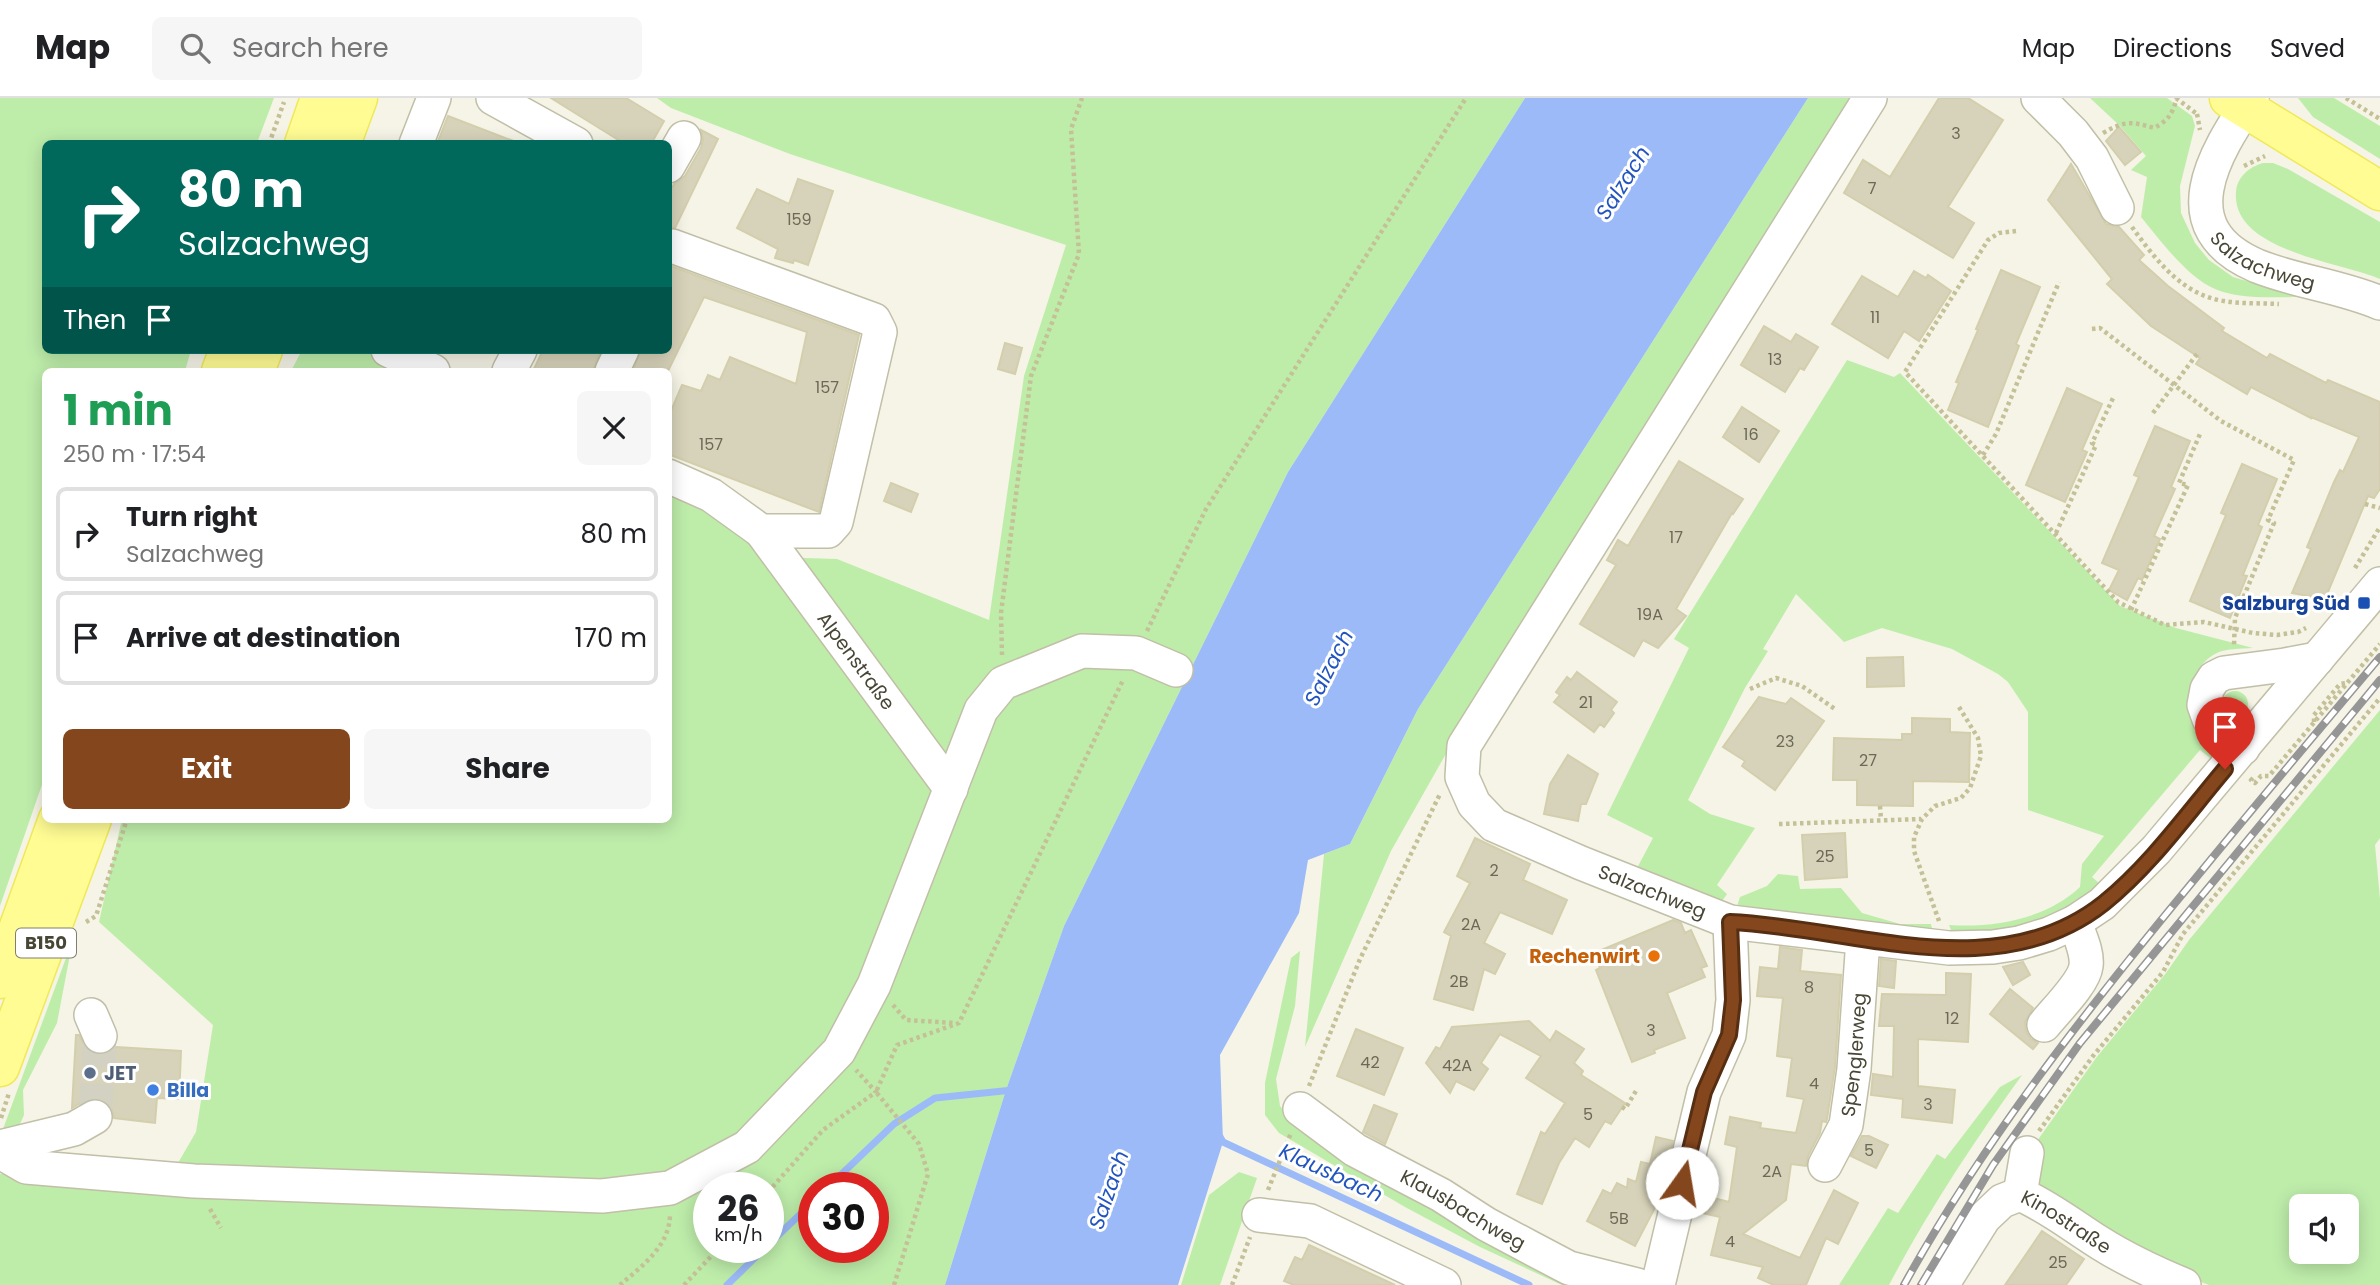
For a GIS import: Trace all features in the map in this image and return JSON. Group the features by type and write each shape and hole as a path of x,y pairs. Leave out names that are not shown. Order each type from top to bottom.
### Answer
{"main road":[{"path":"305,140 320,98"},
{"path":"351,140 358,98"},
{"path":"2231,105 2380,191"},
{"name":"B150","path":"0,979 57,823"},
{"name":"B150","path":"0,1067 91,823"}],"street":[{"path":"418,140 434,98"},
{"path":"493,98 569,140"},
{"path":"1464,746 1870,98"},
{"path":"2038,98 2073,133 2092,158 2118,208"},
{"name":"Salzachweg","path":"2231,105 2205,187 2208,218 2219,238 2230,250 2260,267 2342,289 2380,303"},
{"path":"672,246 680,229 710,240"},
{"path":"672,251 874,320 880,332 836,522 828,531 761,531"},
{"path":"397,354 427,368"},
{"name":"Alpenstraße","path":"672,478 711,495 761,531 951,789"},
{"name":"Salzachweg","path":"1464,746 1462,777 1474,804 1494,825 1730,922 1949,948 2019,943 2049,934 2102,904 2123,886 2247,758 2317,659 2364,581"},
{"path":"0,1153 26,1167 194,1181 602,1196 670,1188 747,1147 839,1051 874,985 981,710 1003,683 1082,651 1155,661"},
{"path":"2247,758 2209,719 2204,705 2207,689 2214,678 2232,671 2285,666 2317,659"},
{"path":"1658,1285 1704,1092 1729,1035 1733,1000 1730,922"},
{"path":"2044,1025 2082,978 2086,966 2086,955 2074,922"},
{"name":"Spenglerweg","path":"1825,1165 1846,1125 1854,1069 1863,939"},
{"name":"Klausbachweg","path":"1300,1109 1355,1150 1441,1195 1486,1224 1560,1264 1637,1285"},
{"path":"0,1147 83,1121"},
{"path":"2020,1194 2027,1153"},
{"name":"Kinostraße","path":"1942,1285 1984,1218 2002,1201 2020,1194 2043,1204 2099,1243 2137,1265 2184,1285"},
{"path":"1259,1215 1310,1221 1444,1285"}],"path":[{"path":"270,140 285,98"},
{"path":"1003,683 1002,613 1031,376 1079,254 1071,129 1082,98"},
{"path":"784,1174 822,1130 876,1092 897,1045 959,1023 1155,661 1206,509 1466,98"},
{"path":"2082,145 2121,122 2154,128 2171,116 2176,98 2231,105"},
{"path":"2346,98 2380,119"},
{"path":"2241,169 2265,156"},
{"path":"2118,208 2158,261 2193,291 2225,302 2287,304"},
{"path":"2016,231 1999,233 1988,240 1905,372 2118,602 2165,625 2204,622 2277,635 2298,632 2313,625"},
{"path":"1983,455 1996,434 2059,282"},
{"path":"2092,328 2101,328 2221,421 2294,460 2267,520 2274,523 2235,618 2234,629"},
{"path":"2153,413 2197,354"},
{"path":"2056,533 2096,445 2092,443 2114,396"},
{"path":"2131,610 2188,485 2179,483 2200,434"},
{"path":"2365,504 2380,508"},
{"path":"2364,581 2380,527"},
{"path":"2247,758 2255,774 2251,780 2255,783 2261,776 2269,776 2314,722 2314,715 2340,684 2347,683 2380,644"},
{"path":"1750,689 1776,678 1802,686 1835,709"},
{"path":"2027,1153 2032,1140 2092,1056 2163,972 2183,934 2380,698"},
{"path":"1949,948 1914,851 1914,837 1922,819 1935,806 1961,797 1970,788 1981,756 1978,738 1959,708"},
{"path":"1271,1181 1360,959 1464,746"},
{"path":"1880,806 1881,820"},
{"path":"1779,824 1922,819"},
{"path":"874,985 906,1020 959,1023"},
{"path":"1622,1107 1626,1109 1636,1091"},
{"path":"876,1092 919,1144 928,1174 894,1285"},
{"path":"620,1285 655,1254 670,1224 670,1188"},
{"path":"684,1285 705,1263"}],"green space":[{"path":"0,98 274,98 258,140 42,140 42,354 190,354 186,368 42,368 42,785 0,906"},
{"path":"657,98 1525,98 1288,472 1064,926 1006,1090 945,1285 0,1285 0,1174 171,1175 196,1132 213,1025 99,922 121,823 672,823 672,489 705,505 774,557 837,559 989,620 1024,376 1066,245 790,154 671,108"},
{"path":"1808,98 1856,98 1544,591 1443,759 1391,851 1305,1047 1324,854 1350,844 1418,709"},
{"path":"2090,98 2167,98 2192,116 2195,126 2180,186 2181,213 2195,243 2209,260 2233,277 2301,297 2257,297 2225,293 2205,283 2184,267 2141,217 2147,177 2131,170 2146,156 2120,126"},
{"path":"2298,98 2334,98 2380,126 2380,159 2313,117"},
{"path":"2263,163 2273,163 2288,169 2380,222 2380,279 2292,251 2269,241 2251,228 2239,212 2236,192 2245,173"},
{"path":"300,354 381,354 411,368 293,368"},
{"path":"1847,360 1894,377 1900,373 2120,606 2176,628 2253,648 2215,654 2200,667 2191,687 2189,708 2195,726 2223,753 2214,761 2200,750 2092,877 2106,889 2035,927 1953,935 1949,925 2001,923 2052,907 2080,887 2082,864 2104,836 2028,810 2028,712 2008,682 1952,649 1882,628 1844,642 1796,594 1763,649 1768,651 1745,688 1688,800 1710,814 1755,828 1717,885 1727,894 1720,904 1636,870 1653,838 1607,815 1689,648 1674,639"},
{"path":"2235,691 2244,695 2248,704 2244,713 2235,717 2226,713 2222,704 2226,695"},
{"path":"2380,710 2380,838 2375,845 2380,899 2380,1285 2209,1285 2140,1259 2036,1182 2037,1141 2096,1058 2166,973 2189,940"},
{"path":"1778,874 1798,876 1800,889 1841,888 1862,913 1900,924 1931,924 1933,933 1736,909 1740,897 1767,886"},
{"path":"73,939 57,1023 23,1090 24,1115 19,1126 3,1129"},
{"path":"1300,951 1295,1006 1276,1079 1280,1106 1295,1125 1622,1285 1562,1285 1480,1247 1405,1207 1279,1133 1265,1115 1265,1083 1291,958"},
{"path":"2022,1075 1952,1178 1889,1285 1839,1285 1888,1208 1898,1213 1937,1154 1945,1159 2000,1087"},
{"path":"1239,1172 1257,1178 1220,1285 1181,1285 1209,1195"}],"water":[{"name":"Salzach","path":"1525,98 1808,98 1418,709 1350,844 1308,860 1299,913 1220,1055 1223,1142 1178,1285 945,1285 1006,1090 1064,926 1288,472"}],"building":[{"path":"551,98 626,98 664,121 653,140 619,140"},
{"path":"1939,98 1968,98 2003,120 1948,207 1974,223 1953,258 1844,193 1863,160 1890,177"},
{"path":"448,116 511,140 439,140"},
{"path":"2119,127 2141,152 2125,165 2106,141"},
{"path":"701,130 718,139 675,228 672,228 672,188 685,176 701,148"},
{"path":"2071,164 2106,224 2119,227 2144,255 2139,260 2168,286 2224,328 2222,331 2267,358 2270,354 2326,383 2328,380 2380,402 2380,489 2374,498 2368,496 2325,599 2292,593 2311,549 2307,547 2334,482 2340,470 2343,472 2359,437 2311,418 2251,387 2247,394 2196,364 2200,358 2151,326 2107,284 2112,279 2048,200"},
{"path":"798,179 833,191 808,265 775,258 778,249 737,228 757,189 789,204"},
{"path":"672,266 859,335 819,512 672,456 672,409 682,385 701,391 708,375 720,380 730,357 796,384 807,332 704,297 669,368 634,368 639,354 672,354"},
{"path":"2001,270 2040,287 2016,344 2019,346 1988,427 1948,410 1959,383 1956,382 1978,330 1976,329"},
{"path":"1914,271 1926,278 1928,275 1951,291 1919,341 1904,331 1888,358 1832,324 1862,276 1898,297"},
{"path":"1764,326 1791,342 1796,334 1818,347 1804,370 1800,368 1785,392 1741,365"},
{"path":"1005,343 1022,348 1015,374 998,369"},
{"path":"541,354 599,354 594,368 534,368"},
{"path":"2067,388 2102,404 2082,450 2087,452 2065,502 2026,485"},
{"path":"1742,407 1779,431 1759,462 1723,437"},
{"path":"2155,426 2190,441 2171,487 2175,489 2154,536 2160,539 2142,580 2138,578 2127,600 2109,590 2119,570 2102,563 2139,477 2134,475"},
{"path":"1679,461 1743,499 1732,513 1676,609 1686,616 1658,648 1643,640 1634,656 1580,624 1616,565 1607,560 1618,540 1628,546"},
{"path":"2242,464 2277,479 2258,525 2262,527 2243,575 2247,576 2230,618 2190,601 2226,515 2221,513"},
{"path":"891,483 918,494 911,512 884,501"},
{"path":"1903,657 1904,686 1867,687 1867,658"},
{"path":"1577,672 1617,702 1611,710 1614,713 1604,727 1600,724 1594,732 1554,702 1560,695 1556,692 1567,677 1571,680"},
{"path":"1759,697 1786,704 1791,698 1824,721 1775,790 1742,766 1745,761 1723,747"},
{"path":"1912,718 1950,719 1950,732 1970,733 1969,782 1913,781 1913,806 1857,805 1857,780 1833,780 1834,738 1902,740 1902,734 1912,734"},
{"path":"1568,755 1598,774 1586,804 1581,804 1578,821 1544,814 1550,784"},
{"path":"1845,833 1847,877 1805,880 1802,835"},
{"path":"1475,838 1530,864 1523,880 1567,900 1552,934 1500,912 1484,943 1505,954 1495,974 1484,969 1473,1010 1434,999 1451,936 1444,932 1470,883 1457,876"},
{"path":"1673,920 1681,923 1685,933 1691,930 1707,966 1701,968 1705,977 1667,993 1685,1038 1632,1062 1596,970 1600,968 1594,953"},
{"path":"1780,947 1802,950 1800,971 1841,975 1835,1067 1827,1119 1826,1122 1822,1121 1820,1133 1806,1166 1791,1164 1786,1200 1743,1234 1800,1258 1834,1190 1858,1203 1838,1244 1826,1238 1806,1285 1774,1285 1758,1278 1763,1267 1711,1255 1720,1217 1698,1212 1702,1195 1729,1202 1737,1147 1725,1144 1730,1117 1761,1123 1760,1128 1796,1133 1804,1099 1787,1096 1792,1058 1777,1056 1783,998 1757,996 1760,967 1778,969"},
{"path":"1881,959 1896,961 1894,988 1879,986"},
{"path":"2023,962 2030,975 2013,985 2003,967"},
{"path":"1946,973 1971,974 1968,1042 1918,1039 1918,1086 1955,1090 1952,1123 1902,1117 1903,1099 1871,1095 1873,1074 1893,1077 1894,1026 1879,1026 1882,994 1946,995"},
{"path":"2010,989 2033,1008 2025,1022 2026,1032 2038,1043 2033,1049 1990,1014"},
{"path":"1529,1021 1550,1041 1556,1031 1584,1049 1574,1063 1583,1071 1581,1075 1625,1103 1611,1124 1605,1121 1589,1147 1575,1138 1559,1163 1542,1204 1517,1194 1541,1132 1545,1134 1565,1103 1526,1078 1541,1056 1500,1034 1481,1063 1488,1069 1474,1090 1456,1081 1450,1093 1426,1063 1436,1047 1440,1049 1452,1027"},
{"path":"1356,1029 1403,1048 1384,1095 1337,1076"},
{"path":"76,1035 79,1035 88,1051 97,1055 107,1054 116,1047 181,1051 179,1099 157,1098 155,1123 114,1118 111,1107 96,1098 85,1100 72,1108"},
{"path":"1374,1105 1397,1114 1385,1144 1363,1132"},
{"path":"1862,1136 1869,1136 1888,1145 1876,1168 1851,1156"},
{"path":"1656,1137 1673,1141 1658,1202 1635,1246 1587,1221 1603,1190 1611,1194 1617,1183 1627,1188 1628,1179 1636,1182 1641,1162 1650,1164"},
{"path":"2042,1231 2084,1259 2066,1285 2005,1285"},
{"path":"1309,1245 1395,1285 1294,1285 1284,1281 1295,1257 1302,1260"}],"waterway":[{"path":"844,1172 894,1124 935,1098 1013,1090"},
{"name":"Klausbach","path":"1219,1135 1223,1142 1529,1285"},
{"path":"784,1230 798,1216"},
{"path":"727,1285 750,1263"}],"tunnel":[{"path":"95,1117 100,1036"}],"railway":[{"path":"1904,1285 1968,1179 2074,1029 2380,657"},
{"path":"1921,1285 1993,1165 2080,1043 2380,680"}],"place":[{"name":"Salzburg Süd","path":"2364,603"},
{"name":"Rechenwirt","path":"1654,956"},
{"name":"JET","path":"90,1073"},
{"name":"Billa","path":"153,1090"}],"route":[{"path":"1682,1183 1704,1092 1729,1035 1733,1000 1730,922 1949,948 1993,947 2049,934 2102,904 2123,886 2225,769"}]}
